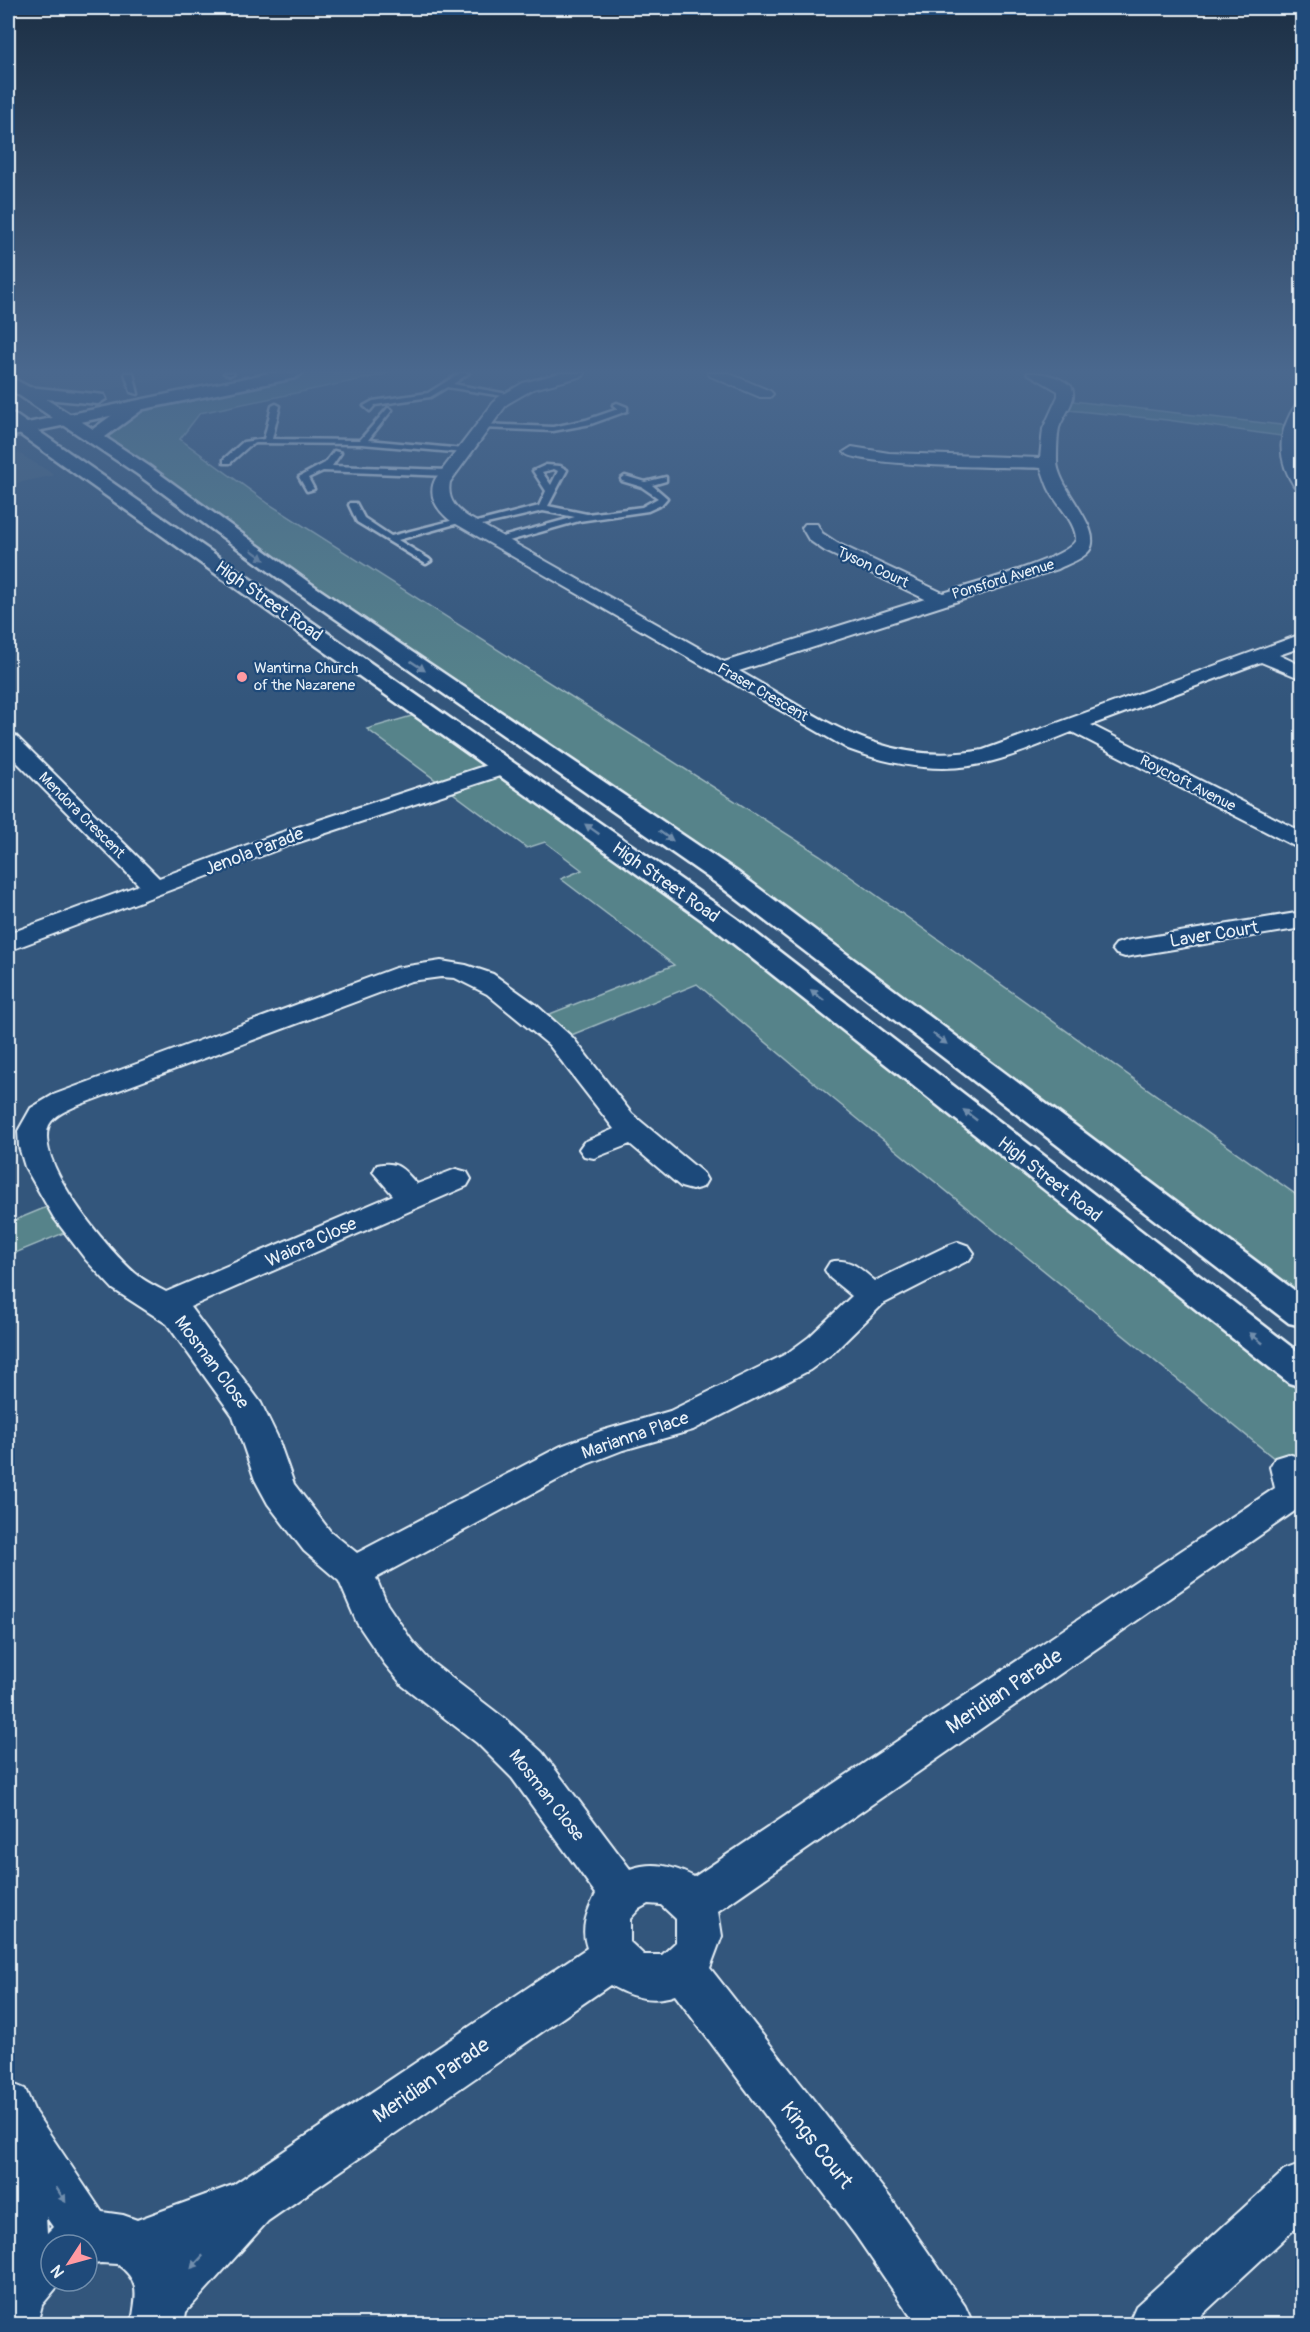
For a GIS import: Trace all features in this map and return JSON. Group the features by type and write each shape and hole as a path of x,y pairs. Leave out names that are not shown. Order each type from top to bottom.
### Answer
{"main road":[{"name":"High Street Road","path":"100,482 726,924 1302,1374"},
{"name":"High Street Road","path":"159,482 300,585 726,877 1302,1314"},
{"path":"273,603 280,592 300,585"},
{"path":"889,1051 906,1043 912,1018"}],"street":[{"name":"Fraser Crescent","path":"443,482 440,487 441,498 447,510 467,524 852,743 868,751 900,758 930,762 971,760 1003,752 1302,640"},
{"name":"Ponsford Avenue","path":"723,669 1051,565 1082,549 1085,540 1083,530 1055,482"},
{"name":"Tyson Court","path":"811,528 815,536 831,547 940,599"},
{"path":"1262,655 1302,673"},
{"name":"Roycroft Avenue","path":"1074,725 1302,841"},
{"name":"Mendora Crescent","path":"8,741 156,888"},
{"name":"Jenola Parade","path":"8,943 310,830 504,767"},
{"name":"Laver Court","path":"1125,949 1302,920"},
{"name":"Mosman Close","path":"623,1895 527,1765 491,1731 417,1674 398,1652 371,1612 354,1572 317,1541 281,1494 273,1480 260,1436 249,1412 178,1316 166,1305 135,1290 104,1262 72,1221 52,1190 32,1138 38,1118 52,1107 69,1099 404,974 452,969 490,982 549,1030 561,1042 612,1110 692,1180"},
{"path":"594,1149 634,1131"},
{"path":"388,1172 412,1197"},
{"name":"Waiora Close","path":"166,1305 456,1179"},
{"name":"Marianna Place","path":"354,1572 574,1455 613,1440 681,1421 798,1362 821,1345 872,1296 958,1253"},
{"path":"841,1270 872,1296"},
{"name":"Meridian Parade","path":"692,1903 1258,1519 1295,1486"},
{"path":"658,1886 679,1893 692,1903 701,1929 700,1944 693,1958 682,1968 668,1975 652,1977 623,1968 612,1957 606,1944 604,1931 606,1917 612,1905 623,1895 636,1888 658,1886"},
{"name":"Meridian Parade","path":"99,2260 250,2204 612,1957"},
{"name":"Kings Court","path":"682,1968 874,2218 947,2325"},
{"path":"13,2117 40,2233"},
{"path":"13,2117 40,2233"},
{"path":"1154,2325 1302,2189"},
{"name":"Meridian Parade","path":"160,2312 250,2204"},
{"path":"99,2269 150,2260 159,2278 160,2312"}],"lane":[{"path":"306,482 310,489"},
{"path":"498,542 587,517 634,511 660,502 663,498 645,485 634,482"},
{"path":"645,485 655,482"},
{"path":"543,508 550,491"},
{"path":"353,505 360,520 426,561"},
{"path":"390,539 543,508 587,517"}],"shaded area":[{"path":"8,482 23,482 8,485"}],"green space":[{"path":"156,482 239,482 269,504 820,855 1302,1199 1302,1314 912,1018"},
{"path":"425,712 1074,1198 1302,1374 1302,1481 831,1097 697,984 559,1040 537,1019 674,965 561,879 582,870 545,842 527,848 367,729"},
{"path":"59,1202 76,1228 8,1256 8,1223"}],"place":[{"name":"Wantirna Church of the Nazarene","path":"242,677"}]}
